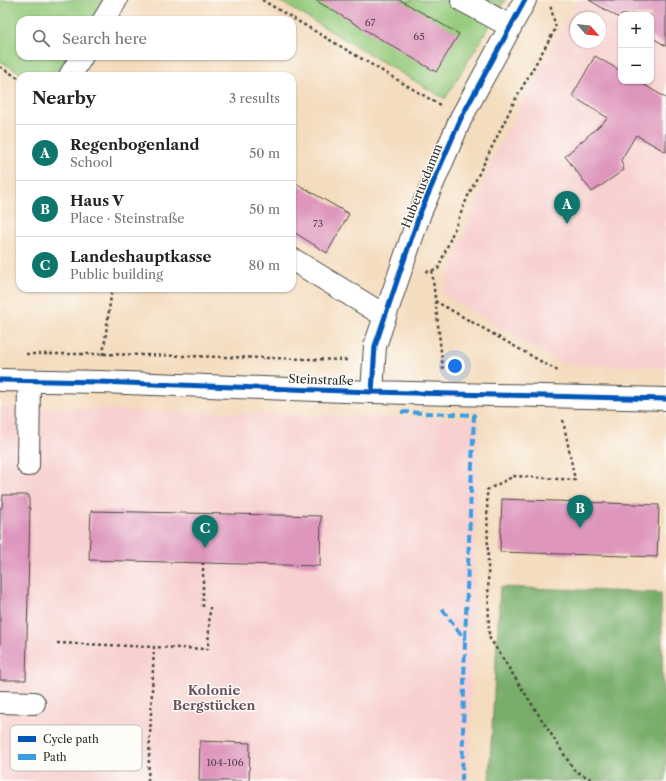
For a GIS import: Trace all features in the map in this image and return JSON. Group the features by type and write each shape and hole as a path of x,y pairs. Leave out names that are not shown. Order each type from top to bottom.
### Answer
{"street":[{"path":"106,16 116,0"},
{"path":"462,0 510,26"},
{"name":"Hubertusdamm","path":"372,392 375,346 420,213 461,118 525,0"},
{"path":"72,72 80,60"},
{"path":"296,261 385,316"},
{"name":"Steinstraße","path":"0,380 372,392 666,399"},
{"path":"28,465 29,381"},
{"path":"0,702 34,703"}],"path":[{"path":"262,0 289,16"},
{"path":"420,273 438,269 468,196 512,107 556,28 549,0"},
{"path":"296,20 461,118"},
{"path":"0,67 16,77"},
{"path":"432,271 444,376"},
{"path":"99,382 111,292"},
{"path":"435,301 558,371"},
{"path":"24,354 103,354 354,360"},
{"path":"562,414 576,480 514,476 487,490 489,637 574,770 594,781"},
{"path":"203,563 203,607"},
{"path":"57,643 208,649 210,607"},
{"path":"148,781 154,647"}],"shaded area":[{"path":"577,0 666,0 666,367 564,365 441,293 495,154 570,13 570,48 606,48 606,12 571,12"},
{"path":"0,407 479,419 469,781 0,781"}],"green space":[{"path":"0,0 109,0 99,16 16,16 16,60 73,60 65,72 19,72 0,61"},
{"path":"278,0 505,0 445,99"},
{"path":"500,587 661,593 663,692 666,692 666,781 489,781"}],"building":[{"path":"315,0 400,0 459,34 436,72"},
{"path":"589,0 666,0 666,46 654,39 654,12 618,12 618,17"},
{"path":"595,56 618,69 618,84 643,84 666,98 666,152 636,135 621,160 624,170 592,192 565,156 608,118 572,96"},
{"path":"296,183 349,214 327,253 296,234"},
{"path":"3,495 29,495 30,508 26,680 0,680 0,508 2,508"},
{"path":"502,499 659,505 657,557 500,552"},
{"path":"91,511 321,516 320,566 89,560"},
{"path":"200,741 250,743 249,781 199,781"}],"marked path":[{"path":"401,412 474,415 465,640 462,781"},
{"path":"442,609 465,640"}],"cycle path":[{"path":"372,392 375,346 420,213 461,118 525,0"},
{"path":"0,380 372,392 666,399"}],"place":[{"name":"Regenbogenland","path":"567,224"},
{"name":"Haus V","path":"580,528"},
{"name":"Landeshauptkasse","path":"205,548"}],"district":[{"name":"Kolonie Bergstücken","path":"214,698"}]}
